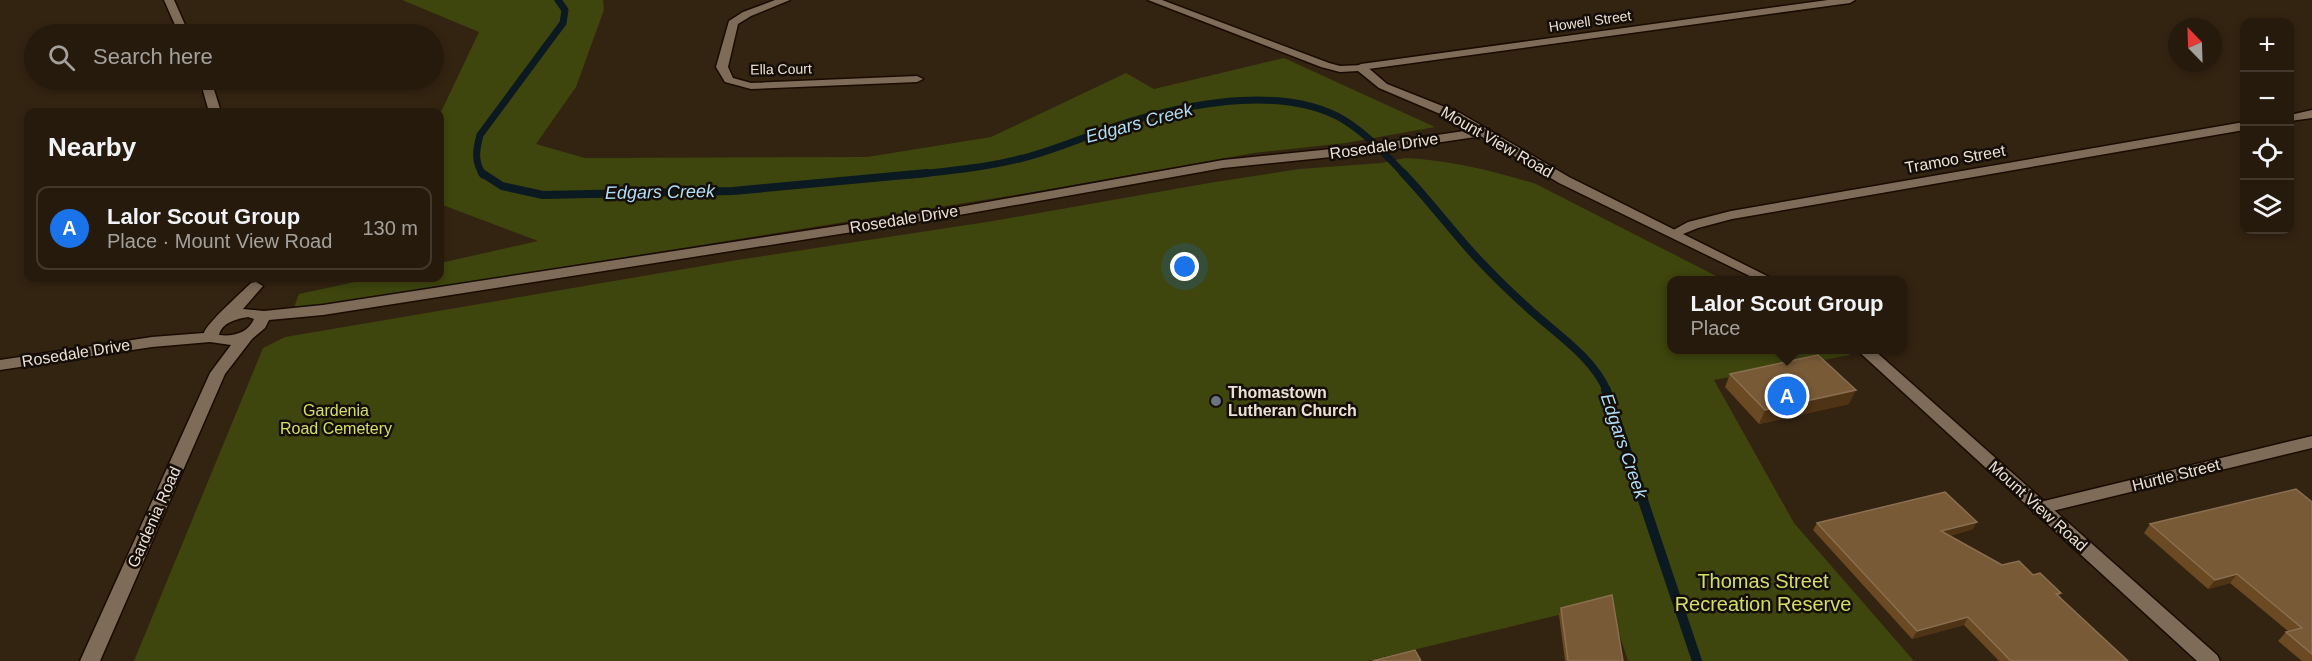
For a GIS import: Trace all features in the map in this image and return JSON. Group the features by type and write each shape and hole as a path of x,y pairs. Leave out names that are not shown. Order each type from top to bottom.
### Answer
{"street":[{"path":"169,0 180,24"},
{"name":"Ella Court","path":"785,0 747,14 733,23 722,67 729,80 739,84 766,86 917,79"},
{"path":"1153,0 1325,65 1340,69 1361,67"},
{"name":"Howell Street","path":"1822,4 1834,0"},
{"name":"Howell Street","path":"1361,67 1859,0"},
{"name":"Mount View Road","path":"1361,67 1383,86 1456,116 1564,180 1760,276"},
{"path":"211,90 214,108"},
{"path":"2294,117 2312,114"},
{"name":"Tramoo Street","path":"1673,234 1693,225 1731,215 2240,127"},
{"name":"Rosedale Drive","path":"254,323 323,310 970,209 1223,164 1361,150 1485,132"},
{"path":"219,329 231,340 254,323 258,282"},
{"path":"219,329 258,282"},
{"path":"219,329 242,313 254,323"},
{"name":"Gardenia Road","path":"90,661 218,374 254,323"},
{"name":"Rosedale Drive","path":"0,365 152,342 219,329"},
{"name":"Gardenia Road","path":"218,374 219,329"},
{"name":"Mount View Road","path":"1869,354 2210,661"},
{"name":"Hurtle Street","path":"2040,508 2312,442"}],"green space":[{"path":"402,0 603,0 604,10 576,87 536,144 585,158 867,157 991,137 1126,73 1154,89 1284,58 1435,127 1346,143 1254,153 1034,192 293,310 299,294 354,282 444,282 444,262 538,241 444,206 443,108 479,32"},
{"path":"1405,158 1438,161 1536,184 1716,276 1667,276 1667,354 1850,355 1714,380 1794,523 1914,661 1628,661 1609,603 1367,661 134,661 263,348 285,337 737,260 993,221 1209,183 1299,169 1381,163"}],"building":[{"path":"1818,355 1856,390 1765,410 1730,374"},
{"path":"2296,489 2312,502 2312,654 2286,632 2302,628 2237,574 2215,580 2150,524"},
{"path":"1945,492 1977,522 1941,531 2002,565 2019,561 2033,575 2040,573 2061,593 2056,594 2128,661 2011,661 1968,617 1917,631 1817,523"},
{"path":"1612,595 1623,661 1568,661 1561,608"},
{"path":"1415,650 1421,661 1372,661"}],"waterway":[{"name":"Edgars Creek","path":"482,173 477,155 480,135 563,23 565,10 558,0"},
{"name":"Edgars Creek","path":"911,175 978,167 1019,159 1159,113 1241,100 1296,103 1344,120 1369,138 1405,175"},
{"name":"Edgars Creek","path":"482,173 502,186 543,195 733,191 927,173"},
{"name":"Edgars Creek","path":"1403,173 1488,270 1583,356 1593,367 1607,391"},
{"name":"Edgars Creek","path":"1606,390 1697,661"}],"place":[{"name":"Lalor Scout Group","path":"1787,396"},
{"name":"Thomastown Lutheran Church","path":"1216,401"}],"park label":[{"name":"Gardenia Road Cemetery","path":"336,419"},
{"name":"Thomas Street Recreation Reserve","path":"1763,592"}]}
